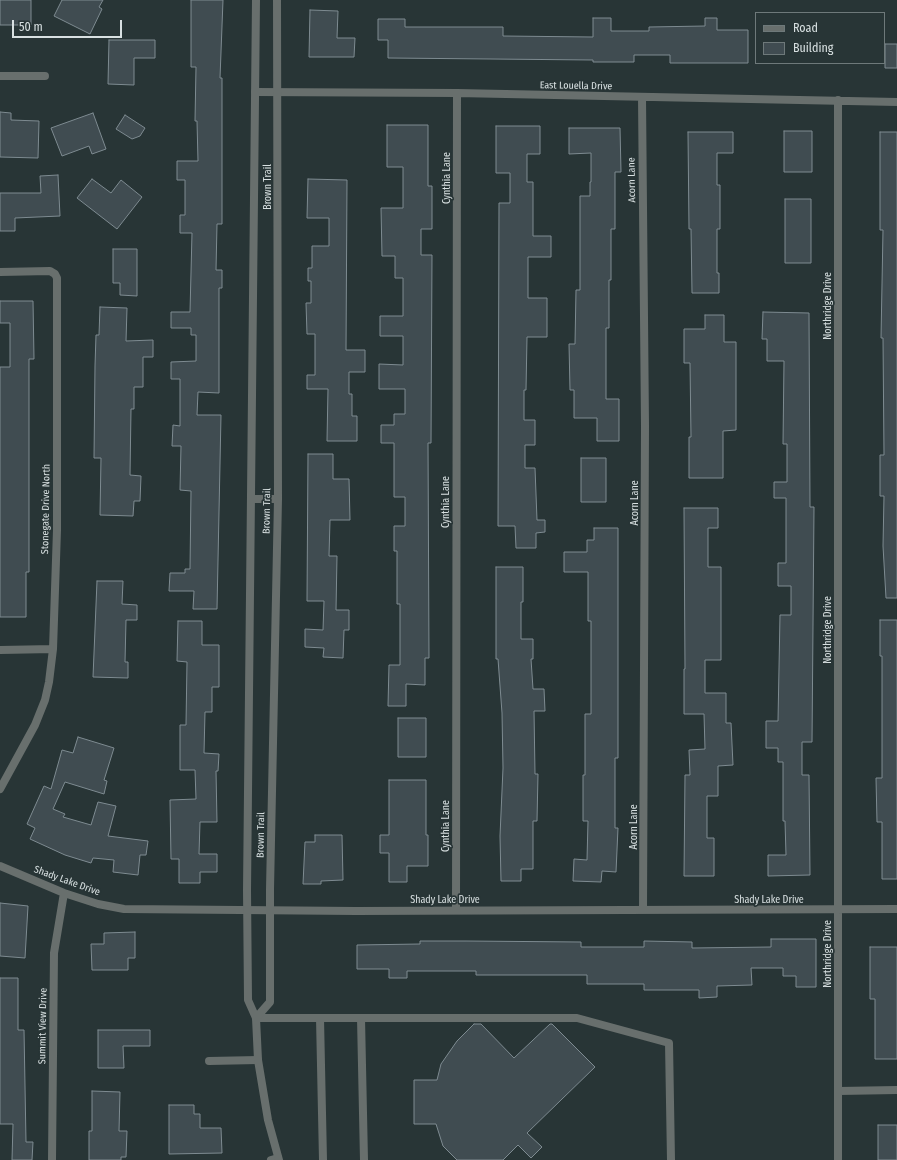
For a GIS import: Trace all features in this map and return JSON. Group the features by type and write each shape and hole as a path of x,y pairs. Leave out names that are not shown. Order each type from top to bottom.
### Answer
{"street":[{"name":"Brown Trail","path":"256,0 247,910 248,1000 256,1018 258,1060 276,1159"},
{"name":"Brown Trail","path":"256,1018 270,1002 270,910 278,499 277,0"},
{"path":"0,76 44,76"},
{"name":"East Louella Drive","path":"255,92 457,93 897,102"},
{"name":"Cynthia Lane","path":"456,910 457,93"},
{"name":"Acorn Lane","path":"642,97 645,426 643,910"},
{"name":"Northridge Drive","path":"838,100 838,1160"},
{"name":"Stonegate Drive North","path":"0,272 50,271 55,274 57,278 57,522 53,649 50,682 45,700 35,724 0,789"},
{"path":"251,500 278,499"},
{"path":"0,650 53,649"},
{"name":"Shady Lake Drive","path":"0,866 64,893 98,904 124,909 897,909"},
{"name":"Summit View Drive","path":"52,1160 54,953 64,893"},
{"path":"256,1018 577,1018 668,1044 671,1160"},
{"path":"320,1018 324,1160"},
{"path":"361,1018 364,1160"},
{"path":"208,1061 258,1060"},
{"path":"838,1091 897,1090"}],"building":[{"path":"0,0 31,0 31,25 0,25"},
{"path":"62,0 103,0 99,7 102,9 90,34 54,16"},
{"path":"191,0 223,0 220,78 222,78 222,224 217,224 216,270 222,270 222,288 219,288 219,393 198,392 197,415 221,415 217,609 193,609 194,591 169,591 170,573 185,573 185,569 190,569 191,491 180,490 181,446 172,446 173,425 180,426 180,379 171,379 171,362 196,361 196,335 191,335 191,328 171,328 171,312 190,312 192,233 180,233 180,215 185,215 185,180 177,180 177,161 198,161 197,121 195,121 196,67 191,67"},
{"path":"310,10 338,11 337,38 355,38 354,57 309,57"},
{"path":"593,18 611,18 611,31 649,31 649,27 705,26 705,18 717,18 717,30 748,30 748,63 670,63 670,55 634,55 634,62 593,62 593,60 388,58 388,40 378,40 378,19 405,19 405,27 503,27 503,36 593,37"},
{"path":"109,40 155,40 155,58 134,58 134,85 108,84"},
{"path":"885,44 897,44 897,68 885,68"},
{"path":"0,112 11,113 11,120 39,121 38,158 0,157"},
{"path":"93,113 106,149 92,154 89,146 62,156 51,128"},
{"path":"125,115 145,128 140,136 132,139 116,129"},
{"path":"387,125 428,125 428,186 432,186 432,229 421,229 421,255 432,255 431,443 428,443 429,658 425,658 425,685 406,684 406,706 388,706 389,665 400,665 400,604 397,604 397,551 394,551 394,526 405,526 405,497 394,497 394,443 381,443 381,425 394,425 394,414 405,414 405,389 379,389 379,364 403,365 403,336 380,336 380,316 403,316 403,278 395,278 395,256 382,256 381,208 403,208 403,167 387,167"},
{"path":"496,126 540,126 540,154 527,154 527,182 533,182 533,236 551,236 551,257 528,257 528,298 547,298 547,337 527,337 526,390 524,390 524,420 535,420 535,445 525,445 525,468 535,468 537,520 545,520 545,532 536,533 536,548 516,548 515,526 498,526 499,203 510,203 510,173 496,173"},
{"path":"569,128 620,128 621,172 615,172 615,229 611,229 609,328 606,328 606,399 619,399 619,441 597,441 597,418 574,418 574,390 570,390 569,344 575,344 576,290 580,290 580,196 590,196 591,153 569,154"},
{"path":"784,131 812,131 812,172 784,172"},
{"path":"688,132 733,132 733,153 717,153 717,185 720,185 720,229 717,229 717,273 719,273 719,293 692,293 691,229 689,229"},
{"path":"880,132 897,132 897,598 886,598 883,546 884,496 880,496 880,455 884,455 883,338 881,338 883,230 880,230"},
{"path":"58,175 60,216 15,218 15,231 0,231 0,193 41,193 40,176"},
{"path":"92,179 111,193 121,180 142,197 117,229 77,198"},
{"path":"308,179 347,180 346,350 365,350 365,372 349,372 349,394 352,394 352,416 357,416 357,441 327,441 328,389 307,389 307,375 315,375 315,334 307,334 306,303 311,303 311,281 308,281 308,268 312,268 312,246 329,246 329,218 307,218"},
{"path":"785,199 811,199 811,263 785,263"},
{"path":"113,249 137,249 137,296 120,295 120,283 113,283"},
{"path":"0,301 33,301 34,359 29,359 29,572 26,572 26,617 0,617 0,367 10,367 10,323 0,323"},
{"path":"100,307 127,308 126,341 153,340 153,357 143,357 143,387 134,387 134,409 131,409 130,475 141,476 140,501 134,501 133,516 100,515 101,458 94,458 96,335 99,335"},
{"path":"763,312 809,313 810,507 814,507 812,742 802,742 802,775 809,775 810,875 768,876 768,855 786,855 785,821 783,821 783,762 778,762 778,748 766,748 766,721 778,721 780,615 791,615 791,586 778,586 778,563 786,563 786,498 774,498 774,482 787,482 787,444 783,444 784,361 767,361 767,339 762,339"},
{"path":"705,315 724,315 724,342 736,342 736,430 723,431 723,478 689,478 689,437 691,437 690,363 684,363 684,329 705,329"},
{"path":"308,454 333,454 333,479 349,479 350,520 330,520 329,556 337,556 336,610 349,610 349,630 344,630 343,658 323,657 324,648 305,647 305,629 323,630 324,601 307,601"},
{"path":"581,458 606,458 606,502 581,502"},
{"path":"684,508 718,508 718,528 708,528 708,567 721,567 721,660 705,660 705,693 726,693 726,723 731,723 733,765 718,766 718,796 707,796 707,838 714,838 714,876 684,876 685,775 690,775 689,750 705,749 704,714 684,714"},
{"path":"594,528 618,528 618,758 615,758 615,828 618,828 616,872 602,871 601,882 573,881 574,859 587,860 588,821 583,821 583,775 585,775 585,714 591,714 591,621 588,621 588,572 564,572 564,552 587,552 587,540 594,540"},
{"path":"496,567 523,567 521,639 533,639 533,659 531,659 533,689 544,689 545,711 534,711 535,774 538,774 537,821 533,821 533,869 521,869 521,881 501,881 500,836 503,768 502,713 498,659 496,659"},
{"path":"97,581 123,581 122,604 137,605 137,620 126,620 125,662 128,662 128,678 93,677"},
{"path":"880,620 897,620 897,879 882,879 882,822 877,822 876,778 882,778 882,656 880,656"},
{"path":"178,621 202,621 202,645 219,645 219,687 212,687 212,712 205,712 204,753 219,754 218,771 216,771 217,822 200,822 199,854 217,854 217,872 200,872 200,883 179,883 179,859 171,859 170,800 196,799 195,770 180,770 180,725 186,725 187,662 177,661"},
{"path":"398,718 426,718 426,757 398,757"},
{"path":"78,737 114,748 104,780 107,781 104,794 65,782 53,809 65,814 63,817 91,825 98,802 116,806 108,836 148,841 146,855 140,855 138,875 113,872 114,860 93,858 91,863 65,855 30,839 35,828 27,824 44,786 51,789 62,750 73,753"},
{"path":"389,780 426,780 426,835 428,835 428,866 407,866 407,882 389,882 389,853 380,853 380,835 389,835"},
{"path":"315,835 342,835 343,880 321,881 321,884 303,884 305,842 315,842"},
{"path":"0,903 28,906 25,958 0,956"},
{"path":"135,932 135,958 128,958 128,970 92,970 91,944 104,944 104,933"},
{"path":"771,939 816,939 816,987 796,987 796,976 783,976 783,968 751,968 752,985 717,986 717,997 699,998 699,990 644,990 644,984 587,984 587,975 476,975 476,971 407,971 407,978 389,978 389,969 357,969 357,945 420,944 420,941 466,941 581,942 581,947 644,947 644,941 692,942 692,948 771,947"},
{"path":"870,947 897,947 897,1059 875,1059 875,999 870,999"},
{"path":"0,978 18,978 18,1030 24,1030 26,1142 33,1142 32,1160 12,1160 13,1124 0,1124"},
{"path":"474,1024 481,1024 514,1058 550,1024 552,1024 595,1067 527,1133 542,1147 531,1158 518,1145 503,1160 457,1160 443,1146 436,1124 414,1124 414,1080 437,1080 441,1064 457,1041"},
{"path":"98,1030 150,1030 150,1046 123,1046 124,1068 98,1068"},
{"path":"92,1091 120,1092 119,1131 127,1131 126,1157 121,1157 121,1160 89,1160 89,1131 92,1131"},
{"path":"169,1105 194,1105 194,1114 200,1114 200,1128 221,1128 222,1153 169,1154"},
{"path":"878,1125 897,1125 897,1160 878,1160"}]}
